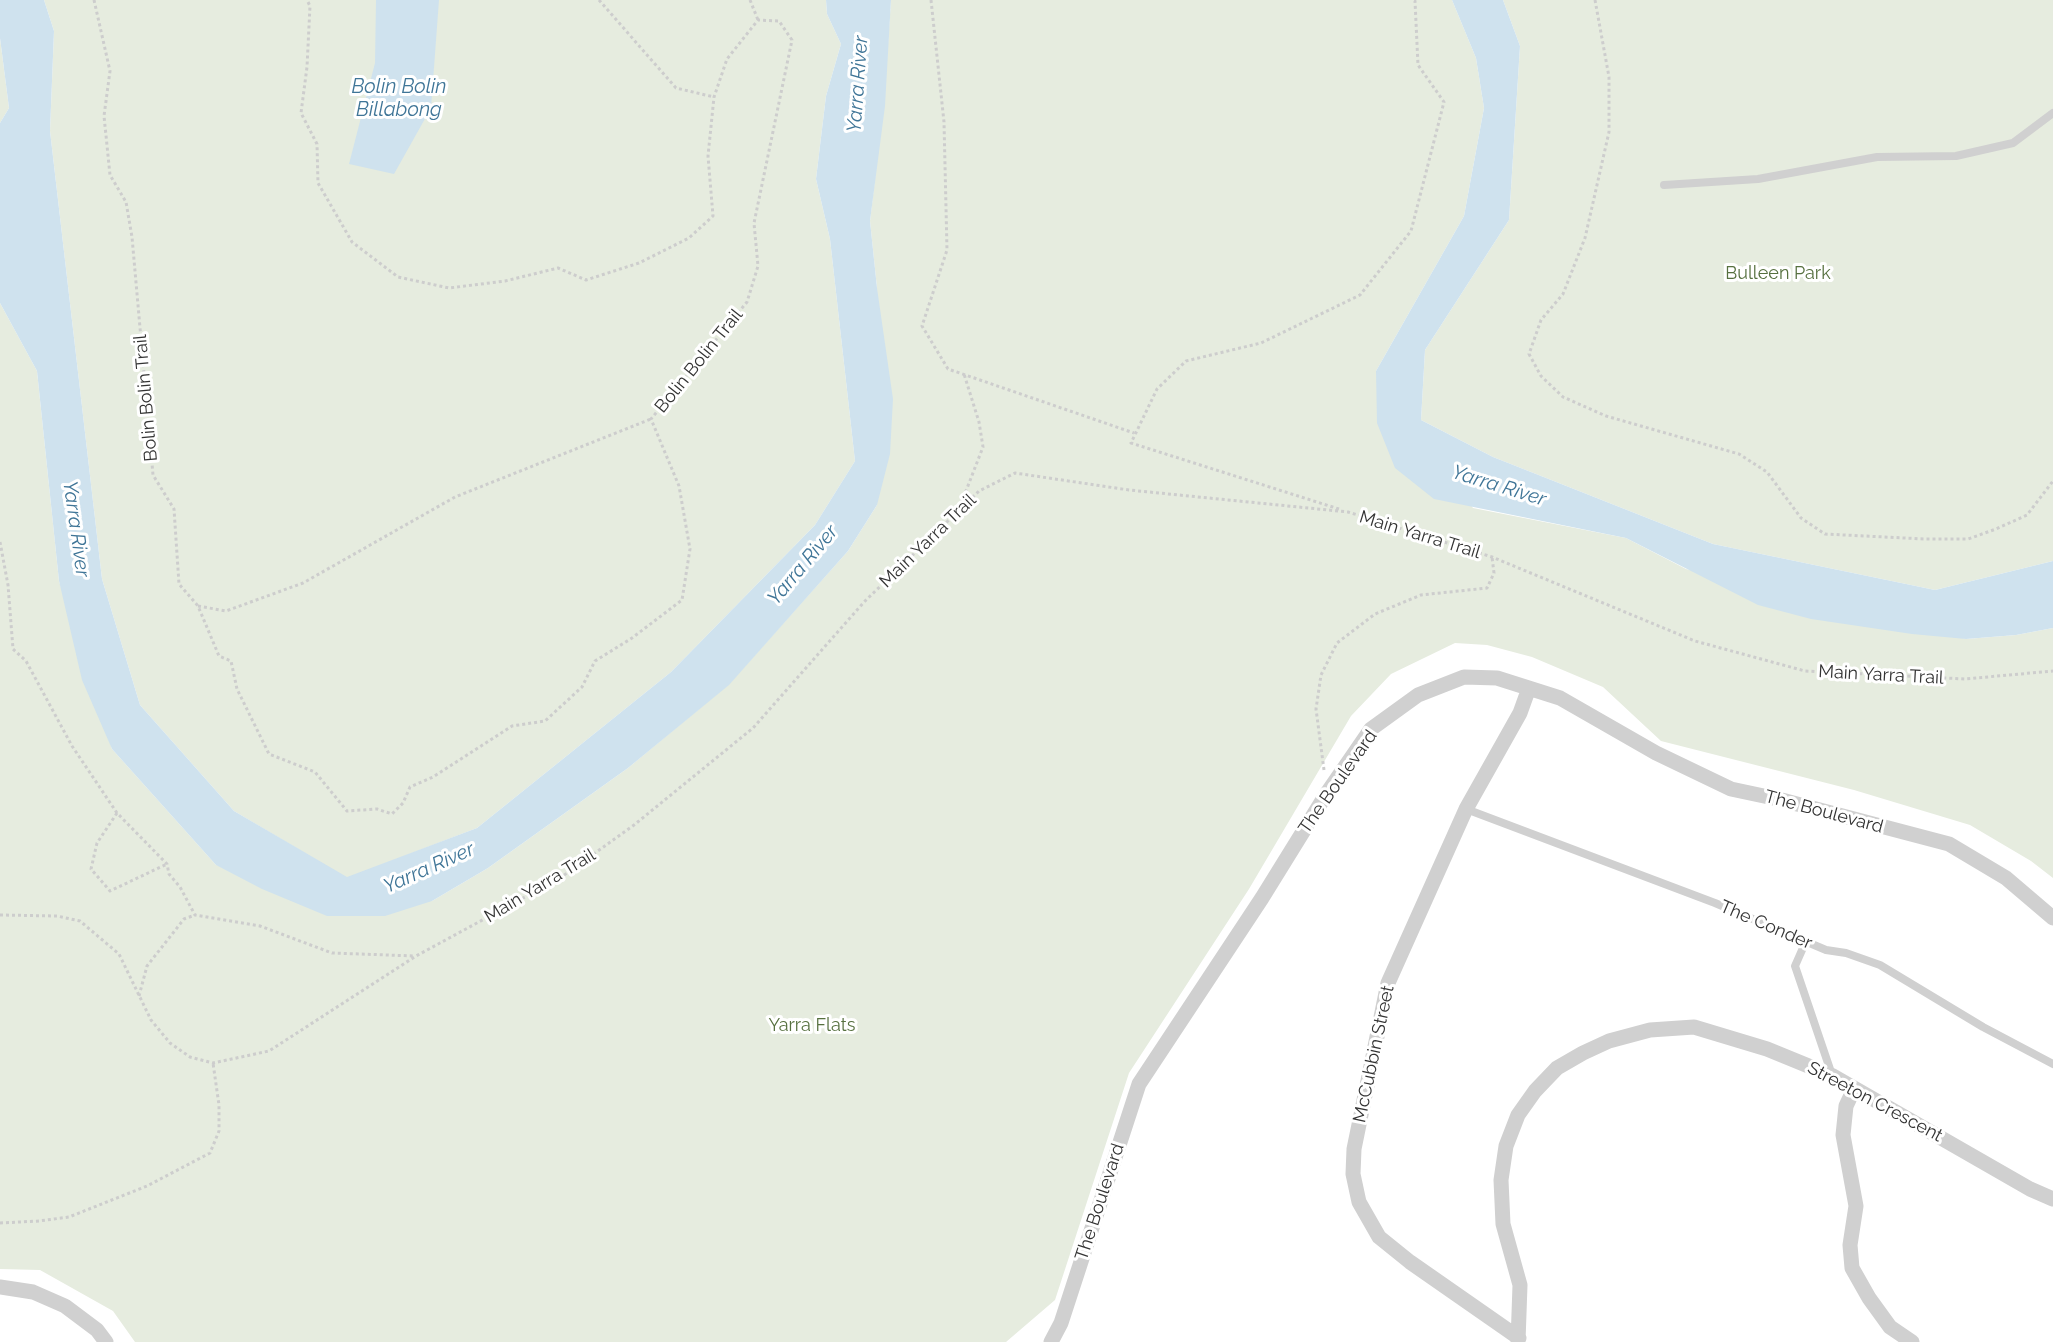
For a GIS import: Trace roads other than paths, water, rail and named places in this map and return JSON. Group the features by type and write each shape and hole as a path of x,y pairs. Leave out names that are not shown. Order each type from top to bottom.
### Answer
{"street":[{"name":"The Boulevard","path":"1051,1342 1061,1323 1139,1084 1262,898 1327,792 1371,729 1418,695 1464,678 1497,678 1560,698 1656,753 1731,789 1778,799 1949,844 2006,878 2053,918"},
{"name":"McCubbin Street","path":"1518,1340 1379,1237 1359,1202 1353,1174 1354,1149 1388,982 1466,809 1520,713 1529,688"},
{"name":"Streeton Crescent","path":"1518,1340 1520,1285 1503,1224 1501,1180 1506,1146 1518,1115 1534,1092 1557,1068 1609,1041 1650,1029 1694,1027 1767,1049 1833,1076 2030,1189 2053,1199"},
{"path":"1854,1089 1846,1106 1843,1135 1856,1206 1850,1245 1852,1268 1869,1298 1890,1327 1912,1342"},
{"path":"0,1287 33,1292 65,1306 97,1330 106,1342"}],"lane":[{"path":"1664,185 1758,179 1877,157 1956,156 2013,143 2053,113"},
{"name":"The Conder","path":"1466,809 1715,903 1826,951 1846,953 1880,965 2053,1064"},
{"path":"1806,941 1795,966 1833,1076"}],"water":[{"name":"Yarra River","path":"0,0 44,0 54,31 50,131 102,579 140,705 234,811 347,877 477,828 671,672 815,525 855,461 830,239 816,179 826,96 841,44 827,14 826,0 891,0 885,106 870,221 893,399 890,454 877,505 848,551 729,685 628,768 488,868 432,901 385,916 327,916 262,889 216,865 112,749 82,680 59,581 37,371 0,303 0,123 9,108 0,38"},
{"name":"Bolin Bolin Billabong","path":"376,0 439,0 431,108 394,174 349,164 375,63"},
{"name":"Yarra River","path":"1452,0 1503,0 1520,46 1509,220 1425,350 1421,420 1493,457 1713,544 1935,590 2053,561 2053,628 2016,635 1966,639 1912,634 1811,619 1758,605 1626,538 1434,499 1395,468 1377,423 1376,371 1464,216 1484,108 1476,58"}],"park label":[{"name":"Bulleen Park","path":"1778,274"},
{"name":"Yarra Flats","path":"812,1026"}]}
